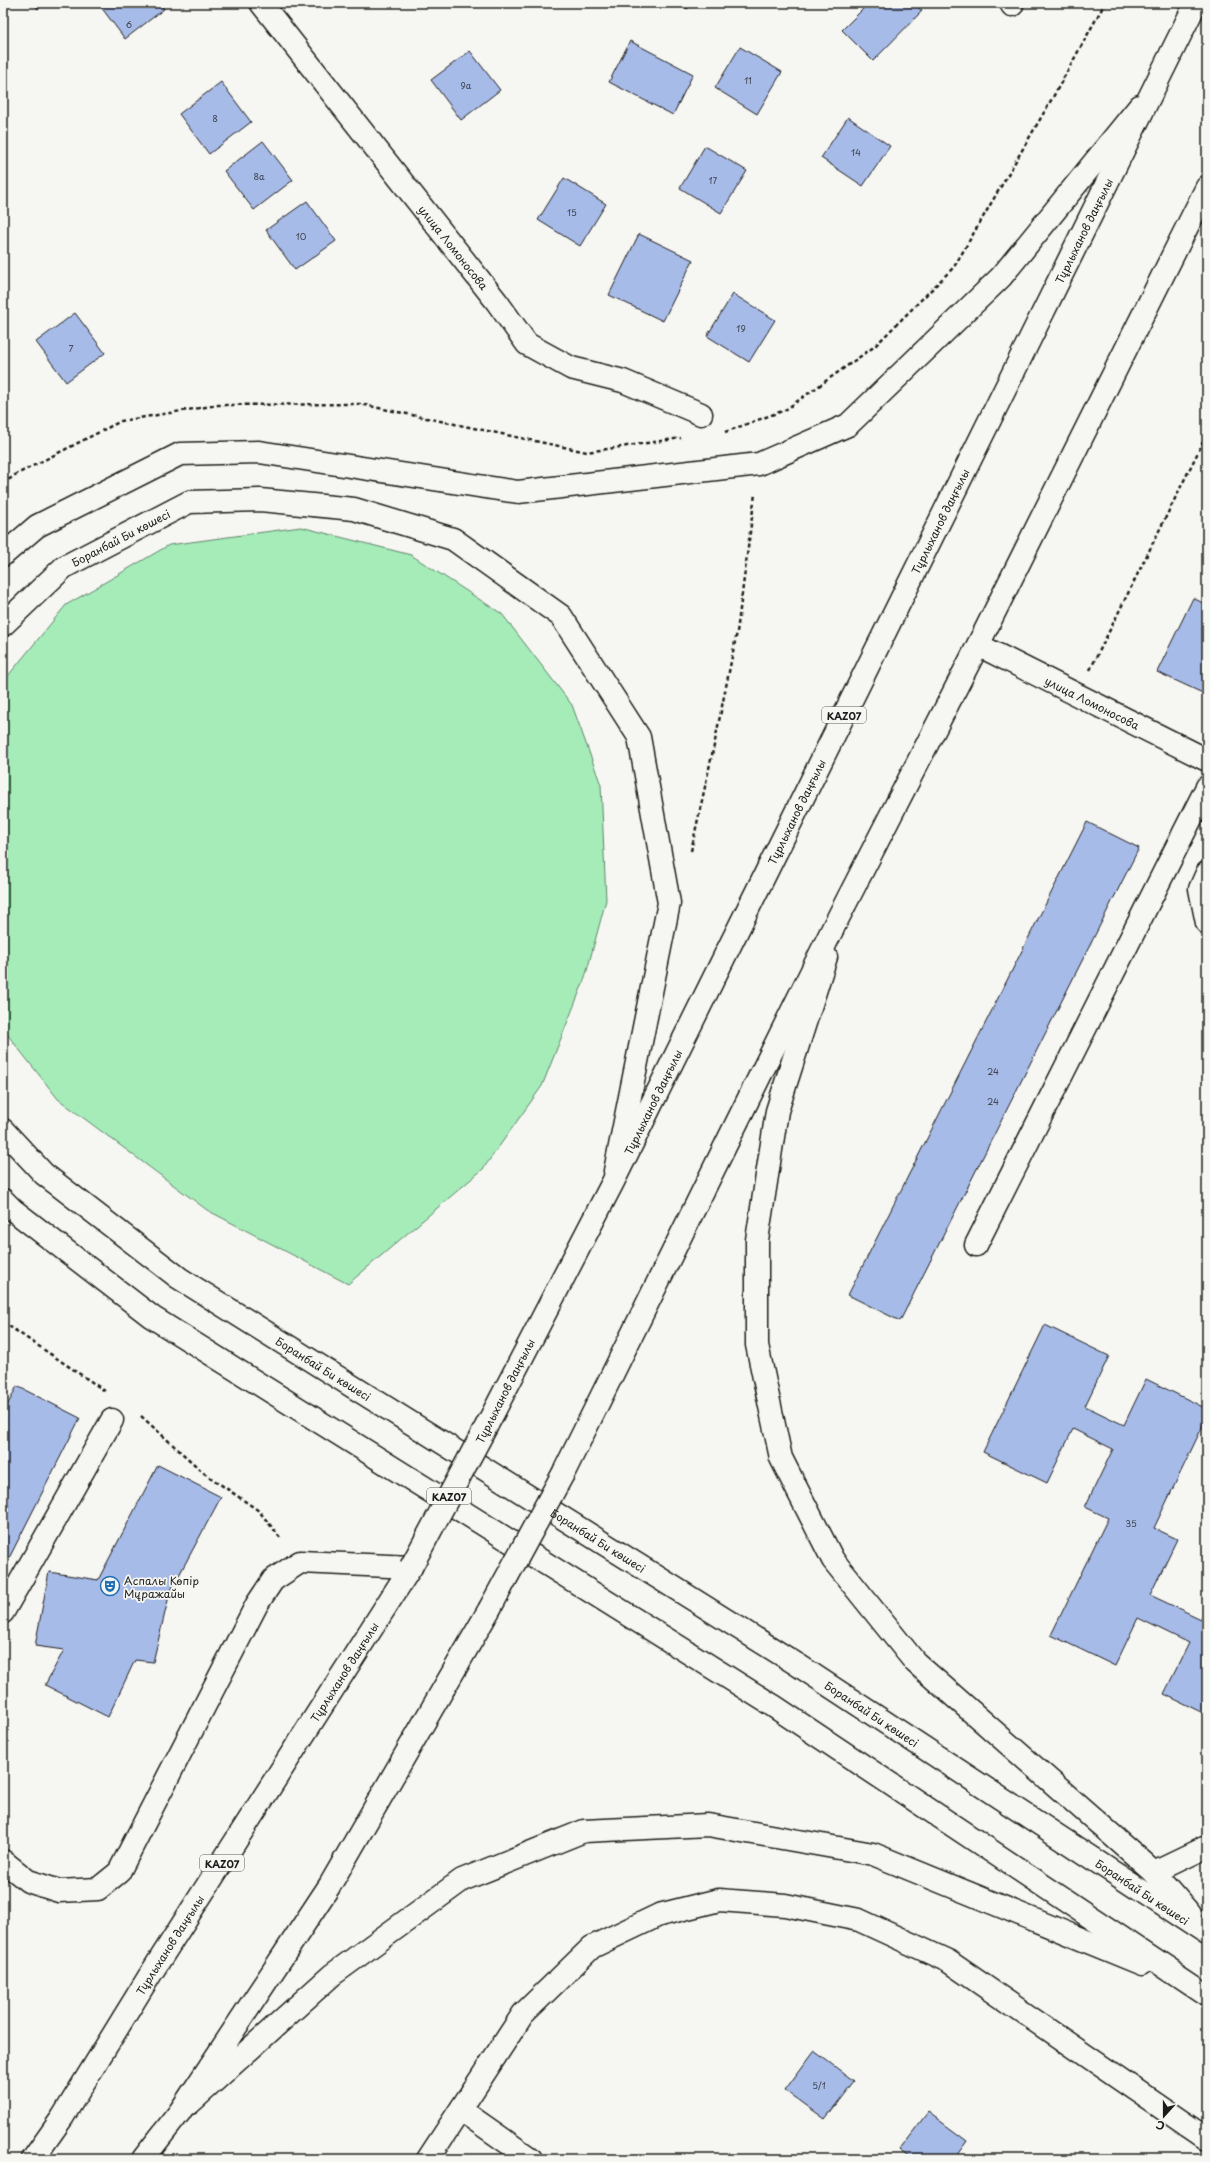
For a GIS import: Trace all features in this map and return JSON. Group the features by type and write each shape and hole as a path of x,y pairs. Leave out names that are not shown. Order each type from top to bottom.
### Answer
{"main road":[{"name":"улица Ломоносова","path":"261,3 497,302 527,344 571,368 623,381 702,414"},
{"name":"Тұрлыханов даңғылы","path":"33,2159 62,2118 150,1975 411,1567 487,1425 612,1182 1196,3"},
{"path":"3,555 37,526 180,454 259,452 518,492 759,464 848,425 1001,277 1152,92"},
{"path":"143,2159 178,2113 330,1885 489,1610 564,1472 837,920 978,645 1207,187"},
{"name":"Боранбай Би көшесі","path":"3,625 64,566 189,502 260,500 354,509 453,539 561,616 639,737 669,903 612,1182"},
{"name":"улица Ломоносова","path":"978,645 1207,760"},
{"path":"976,1245 1207,787"},
{"path":"1207,873 1200,889 1207,922"},
{"path":"837,920 777,1112 757,1240 757,1345 781,1458 833,1560 915,1662 1154,1872 1206,1934"},
{"name":"Боранбай Би көшесі","path":"3,1130 44,1174 179,1278 798,1665 1206,1934"},
{"path":"3,1200 13,1210 152,1317 772,1705 1207,1995"},
{"path":"3,1612 112,1420"},
{"path":"3,1861 28,1881 59,1891 98,1889 120,1872 257,1604 273,1580 300,1562 411,1567"},
{"path":"178,2113 332,1975 462,1880 584,1831 708,1825 874,1854 1185,1981"},
{"path":"1154,1872 1204,1848 1207,1848"},
{"path":"428,2159 523,2014 592,1947 659,1915 719,1900 785,1905 859,1920 948,1961 1207,2139"},
{"path":"461,2110 531,2159"}],"path":[{"path":"689,859 716,741 737,632 759,464 725,432 702,414"},
{"path":"1077,695 1207,434"},
{"path":"3,1322 111,1395"},
{"path":"137,1412 204,1473 259,1511 300,1562"}],"green space":[{"path":"301,527 411,555 502,614 572,705 601,785 606,900 585,978 542,1086 483,1169 348,1284 207,1210 58,1099 3,1029 3,682 66,605 169,545"}],"building":[{"path":"33,3 46,3 38,9"},
{"path":"98,3 160,3 164,9 125,39"},
{"path":"682,3 694,3 687,9"},
{"path":"869,3 913,3 922,11 873,61 842,30"},
{"path":"630,41 693,74 673,115 609,82"},
{"path":"740,47 782,72 757,114 715,88"},
{"path":"470,51 500,90 461,120 431,80"},
{"path":"221,82 251,122 209,154 179,114"},
{"path":"848,117 890,146 863,186 821,158"},
{"path":"263,141 293,180 254,210 224,171"},
{"path":"705,146 747,171 721,213 680,188"},
{"path":"564,178 606,204 580,246 538,220"},
{"path":"307,201 336,241 295,270 266,230"},
{"path":"639,234 693,260 663,321 609,295"},
{"path":"733,294 775,320 749,362 707,336"},
{"path":"75,313 105,353 66,382 36,342"},
{"path":"1193,598 1207,605 1207,695 1157,672"},
{"path":"1087,822 1139,848 900,1321 848,1295"},
{"path":"1045,1325 1109,1356 1085,1406 1124,1425 1146,1379 1207,1409 1207,1417 1154,1528 1177,1539 1150,1595 1201,1619 1207,1606 1207,1715 1164,1694 1189,1643 1138,1618 1115,1666 1051,1635 1108,1518 1085,1507 1113,1449 1073,1429 1047,1483 983,1452"},
{"path":"17,1386 80,1418 3,1570 3,1414"},
{"name":"Аспалы Көпір Мұражайы","path":"158,1465 221,1497 170,1592 153,1662 135,1660 108,1717 45,1685 64,1650 35,1646 49,1572 98,1580"},
{"path":"814,2051 854,2081 825,2119 785,2090"},
{"path":"928,2112 967,2141 954,2159 911,2159 899,2150"}],"place":[{"name":"Аспалы Көпір Мұражайы","path":"110,1586"}]}
